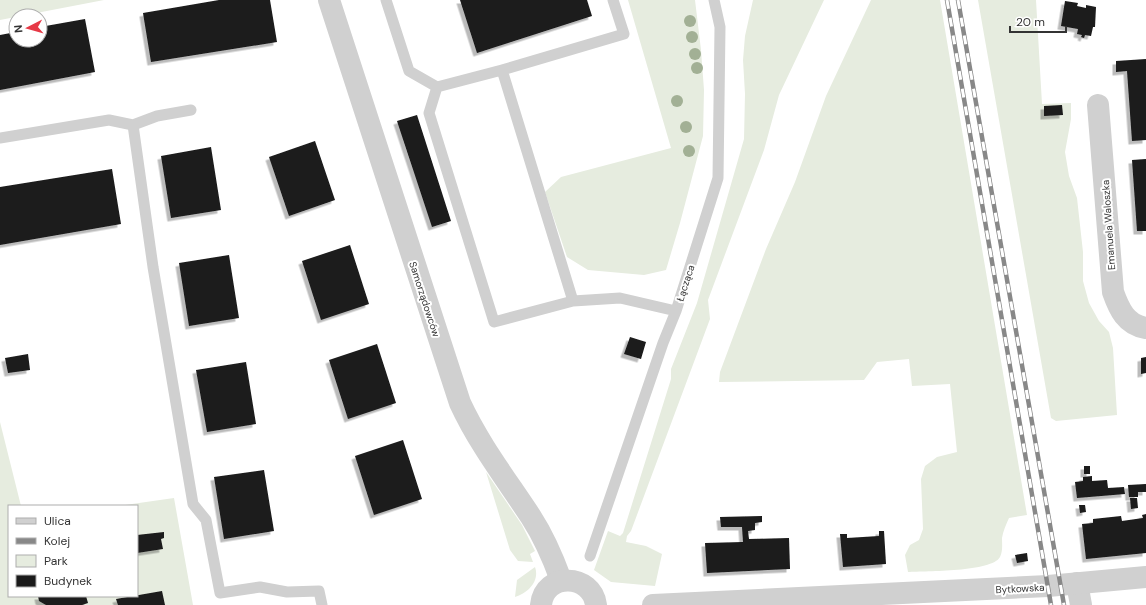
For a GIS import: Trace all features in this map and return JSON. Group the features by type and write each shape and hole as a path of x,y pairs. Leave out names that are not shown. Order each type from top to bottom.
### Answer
{"street":[{"name":"Samorządowców","path":"329,0 460,402 478,440 531,518 552,555 561,580"},
{"name":"Emanuela Waloszka","path":"1098,105 1113,292 1120,313 1129,321 1146,328"},
{"name":"Bytkowska","path":"653,605 1042,587 1146,577"},
{"path":"541,605 544,593 552,585 561,580 570,579 586,585 592,591 596,605"},
{"path":"1077,583 1081,605"}],"lane":[{"path":"386,0 409,71 437,87 502,70 624,34 613,0"},
{"name":"Łącząca","path":"590,556 676,311 718,178 720,27 714,0"},
{"path":"502,70 573,301"},
{"path":"437,87 429,113 494,322 573,301 620,298 676,311"},
{"path":"0,138 109,120 132,125 157,116 191,110"},
{"path":"132,125 153,267 193,504 206,520 220,593 260,587 288,592 319,591 322,605"}],"green space":[{"path":"0,0 104,0 48,11 48,8 8,8 8,18 0,20"},
{"path":"628,0 695,0 704,90 703,136 666,270 644,275 588,270 567,257 545,192 561,177 671,148"},
{"path":"753,0 824,0 779,95 764,150 708,300 710,319 631,531 627,536 626,542 646,546 662,554 655,586 611,582 594,570 608,531 620,536 623,533 671,379 671,369 697,303 744,139 745,94 743,60 745,36"},
{"path":"871,0 940,0 1027,515 1009,518 1002,535 1002,550 1000,557 994,562 985,566 958,570 908,572 905,555 910,545 919,540 923,529 921,479 925,466 937,457 957,452 950,384 912,386 909,359 877,362 864,380 719,382 720,372 766,249 795,182 826,96"},
{"path":"978,0 1036,0 1042,104 1071,103 1071,119 1065,152 1069,176 1077,198 1083,252 1083,281 1089,303 1099,321 1109,332 1113,348 1117,415 1056,421 1051,418"},
{"path":"0,422 21,505 8,505 8,597 138,597 138,505 125,505 174,498 193,605 0,605"},
{"path":"486,472 522,525 535,551 530,554 533,562 518,561 510,550"},
{"path":"535,567 536,577 532,586 524,593 515,597 517,580"}],"building":[{"path":"219,0 270,0 277,42 151,62 143,13"},
{"path":"460,0 587,0 592,16 477,53"},
{"path":"1065,1 1078,3 1077,6 1086,8 1086,5 1096,7 1095,27 1093,27 1091,36 1085,35 1084,38 1081,37 1082,35 1077,34 1078,29 1061,26"},
{"path":"85,19 95,72 0,90 0,35 8,34 8,48 48,48 48,26"},
{"path":"1146,59 1146,140 1132,141 1127,71 1116,72 1116,61"},
{"path":"1062,105 1063,115 1044,116 1044,106"},
{"path":"417,115 451,221 432,227 397,121"},
{"path":"315,141 335,200 289,216 269,157"},
{"path":"211,147 221,210 171,218 161,156"},
{"path":"1146,159 1146,231 1137,231 1132,160"},
{"path":"112,169 121,224 0,245 0,187"},
{"path":"350,245 369,304 321,320 302,261"},
{"path":"229,255 239,318 189,326 179,263"},
{"path":"630,337 646,342 641,359 624,354"},
{"path":"377,344 396,403 348,419 329,360"},
{"path":"28,354 30,370 8,373 5,358"},
{"path":"1146,357 1146,373 1141,374 1141,358"},
{"path":"246,362 256,424 207,432 196,370"},
{"path":"403,440 422,499 374,515 355,456"},
{"path":"1084,466 1090,466 1090,474 1084,474"},
{"path":"264,470 274,531 224,539 214,477"},
{"path":"1092,476 1092,481 1107,480 1108,488 1124,487 1125,494 1077,498 1075,482 1083,481 1083,477"},
{"path":"1146,484 1146,492 1138,492 1138,497 1129,497 1128,485"},
{"path":"1130,498 1137,498 1138,508 1131,509"},
{"path":"1079,505 1085,505 1086,512 1080,513"},
{"path":"1146,514 1146,553 1086,559 1082,524 1093,523 1093,519 1121,516 1122,521 1143,518 1142,515"},
{"path":"762,516 762,522 755,523 755,530 748,531 749,539 789,538 790,569 707,573 705,543 743,542 742,527 721,527 720,517"},
{"path":"879,531 884,531 886,564 843,567 840,534 847,534 847,538 879,536"},
{"path":"164,532 164,538 161,539 163,549 138,553 138,535"},
{"path":"1027,553 1028,561 1017,563 1015,555"},
{"path":"162,591 165,605 118,605 116,599 138,597 138,595"},
{"path":"38,597 86,597 88,603 82,605 46,605 39,601"}],"railway":[{"path":"947,0 1051,605"},
{"path":"958,0 1064,605"}]}
